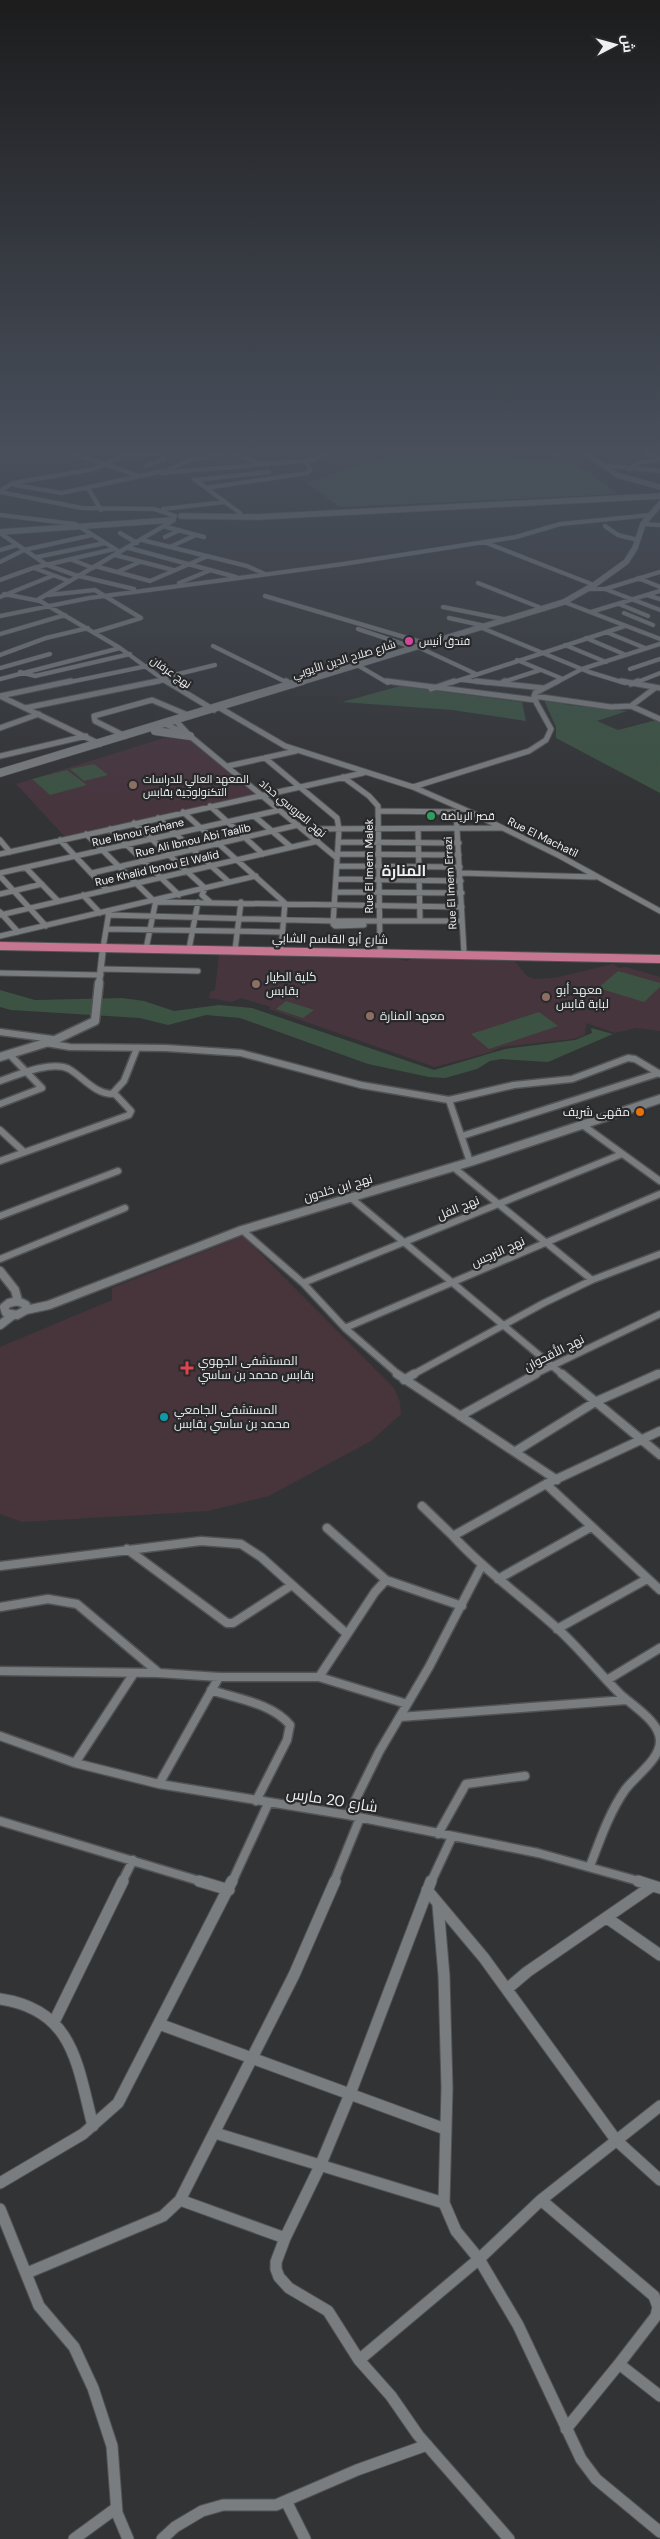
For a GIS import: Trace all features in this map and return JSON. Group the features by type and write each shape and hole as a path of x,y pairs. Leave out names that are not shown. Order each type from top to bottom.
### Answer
{"main road":[{"name":"شارع صلاح الدين الأيوبي","path":"0,774 544,609 564,602 588,589 618,567"},
{"path":"146,730 169,731 190,736"},
{"name":"شارع أبو القاسم الشابي","path":"0,946 464,953 660,959"}],"street":[{"path":"54,567 80,576 138,590"},
{"path":"2,593 40,601 45,595 93,567"},
{"path":"96,567 150,581 179,567"},
{"path":"117,572 128,567"},
{"path":"163,567 173,570"},
{"path":"204,567 241,578"},
{"path":"251,567 266,574"},
{"path":"0,616 46,605 104,595 310,567"},
{"path":"549,567 594,585"},
{"path":"0,580 33,568 69,581"},
{"path":"175,586 211,570"},
{"path":"588,589 605,589 660,572"},
{"path":"0,597 2,593 52,576"},
{"path":"638,578 659,585"},
{"path":"478,583 544,609"},
{"path":"605,589 660,611"},
{"path":"45,595 89,590 104,595 141,618 95,632"},
{"path":"591,613 660,591"},
{"path":"647,595 660,599"},
{"path":"265,596 428,644"},
{"name":"نهج عرفان","path":"40,601 130,654 164,679 274,741 296,751"},
{"path":"564,602 660,639"},
{"path":"618,604 648,616"},
{"path":"443,607 509,620"},
{"path":"606,618 634,610"},
{"path":"638,619 660,611"},
{"path":"624,613 653,625"},
{"path":"0,634 65,615"},
{"path":"449,618 484,627 582,669 630,684 657,688"},
{"path":"638,630 660,623"},
{"path":"432,689 540,652 625,626"},
{"path":"0,655 40,640 88,628"},
{"path":"358,629 416,648 497,683 540,670"},
{"path":"606,632 645,648"},
{"path":"653,636 660,634"},
{"path":"585,638 626,654"},
{"path":"564,645 606,662"},
{"path":"535,698 544,688 582,669 659,645"},
{"path":"212,646 293,686"},
{"path":"0,674 3,678 20,672 120,648"},
{"path":"0,668 50,654"},
{"path":"20,672 35,676 130,654"},
{"path":"630,669 660,659"},
{"path":"517,660 563,679"},
{"path":"26,708 164,679 215,665"},
{"path":"0,696 147,666"},
{"path":"359,666 389,683 612,707 631,706 660,719"},
{"path":"630,684 660,673"},
{"path":"459,680 544,688"},
{"path":"631,706 657,688"},
{"path":"0,696 100,744"},
{"path":"413,788 529,751 541,745 547,740 551,729 545,714 535,698"},
{"path":"125,736 96,721 94,716 152,700 161,702 190,716"},
{"path":"0,728 39,714"},
{"path":"176,721 190,736"},
{"path":"165,724 190,736"},
{"path":"0,756 86,736"},
{"name":"نهج العروسي حداد","path":"190,736 337,856"},
{"path":"228,766 296,751"},
{"name":"Rue El Machatil","path":"296,751 413,788 470,812 660,910"},
{"path":"265,758 334,814 338,820 334,926 420,920 461,921"},
{"path":"0,854 365,772"},
{"path":"344,777 374,801 379,811 470,812"},
{"path":"210,806 263,854"},
{"name":"Rue Ibnou Farhane","path":"0,875 75,856 280,810"},
{"name":"Rue El Imem Malek","path":"379,811 378,923 380,952"},
{"path":"183,812 285,903"},
{"name":"Rue El Imem Errazi","path":"456,812 464,953"},
{"path":"254,816 291,847"},
{"path":"158,818 229,882"},
{"path":"134,823 205,888"},
{"name":"Rue Ali Ibnou Abi Taalib","path":"92,873 273,831 300,827 339,829 502,828"},
{"path":"110,829 179,895"},
{"path":"418,829 420,920"},
{"path":"86,834 155,901 462,907"},
{"path":"0,840 10,852"},
{"path":"60,840 107,890"},
{"name":"Rue Khalid Ibnou El Walid","path":"1,913 318,841"},
{"path":"338,842 459,843"},
{"path":"337,856 378,854 459,855"},
{"path":"337,866 419,867 598,877"},
{"path":"26,868 58,901"},
{"path":"0,875 46,926"},
{"path":"108,913 256,876"},
{"path":"336,879 461,880"},
{"path":"0,894 42,884"},
{"path":"205,888 202,894 210,902"},
{"path":"336,892 462,894"},
{"path":"83,895 100,913"},
{"path":"146,949 155,901"},
{"path":"189,949 198,902"},
{"path":"234,950 241,902"},
{"path":"281,950 281,932 285,903"},
{"path":"1,913 18,932"},
{"path":"0,936 100,913 334,921"},
{"path":"0,1057 55,1040 95,1021 108,913"},
{"path":"106,929 281,932"},
{"path":"0,974 198,971"},
{"path":"0,1032 55,1040"},
{"path":"46,1043 70,1047 192,1049 245,1054 362,1085 449,1100 514,1085 572,1079 628,1058 635,1059 659,1073"},
{"path":"0,1081 26,1072 60,1066 67,1068 102,1093 114,1093 118,1092 124,1084 137,1048"},
{"path":"0,1104 42,1088 9,1054"},
{"path":"462,1136 659,1073"},
{"path":"0,1161 23,1151 54,1143 129,1115 131,1111 114,1093"},
{"name":"نهج ابن خلدون","path":"0,1324 13,1315 50,1305 242,1230 470,1162 584,1126 660,1099"},
{"path":"449,1100 470,1162"},
{"path":"584,1126 660,1181"},
{"path":"0,1130 23,1151"},
{"name":"نهج الفل","path":"303,1283 622,1154"},
{"path":"453,1167 497,1205 592,1280"},
{"path":"0,1216 118,1171"},
{"name":"نهج النرجس","path":"345,1328 660,1194"},
{"path":"352,1198 452,1284 660,1456"},
{"path":"0,1259 125,1208"},
{"path":"242,1230 303,1283 345,1328 404,1380 516,1451 557,1480"},
{"path":"404,1380 501,1325 592,1280 660,1254"},
{"path":"0,1271 15,1290 18,1301"},
{"path":"13,1315 6,1313 4,1307 10,1303 18,1301 25,1303 26,1310"},
{"name":"نهج الأُقحوان","path":"460,1416 552,1365 660,1314"},
{"path":"516,1451 595,1402 660,1373"},
{"path":"454,1536 546,1484 660,1431"},
{"path":"546,1484 660,1590"},
{"path":"422,1506 482,1565 557,1628 626,1700 657,1729 660,1735 660,1743 652,1761 631,1782 613,1810 590,1866"},
{"path":"498,1579 591,1527"},
{"path":"328,1528 386,1580 462,1606"},
{"path":"0,1566 201,1541 241,1544 261,1557 346,1634"},
{"path":"127,1550 227,1623 236,1621 292,1585"},
{"path":"348,1815 379,1752 462,1606 482,1565"},
{"path":"557,1628 647,1579"},
{"path":"319,1677 346,1634 386,1580"},
{"path":"0,1607 28,1600 66,1600 77,1604 159,1673"},
{"path":"607,1680 660,1648"},
{"path":"0,1671 159,1673 219,1677 319,1677 406,1704"},
{"path":"75,1763 134,1673"},
{"path":"159,1784 219,1677"},
{"path":"211,1690 270,1710 281,1715 290,1725 287,1740 256,1801"},
{"path":"400,1717 626,1700"},
{"name":"شارع 20 مارس","path":"0,1736 75,1763 159,1784 268,1804 348,1815 538,1853 590,1866 656,1887"},
{"path":"438,1834 466,1784 476,1781 525,1776"},
{"path":"0,2183 48,2157 94,2126 118,2103 229,1890 268,1804"},
{"path":"27,2273 163,2216 180,2200 215,2133 322,1914 360,1818"},
{"path":"0,1821 229,1890"},
{"path":"452,1837 427,1890 350,2094 320,2166 285,2238 276,2262 279,2277 289,2288 328,2311 359,2360 391,2396 427,2445 509,2539"},
{"path":"54,2022 133,1860"},
{"path":"507,1989 527,1972 656,1887"},
{"path":"427,1890 484,1958 616,2140 660,2180"},
{"path":"438,1904 446,2031 444,2203 456,2230 479,2259 537,2362 580,2459 596,2479 660,2532"},
{"path":"607,1918 660,1955"},
{"path":"0,1998 22,2002 45,2013 60,2027 71,2050 94,2126"},
{"path":"159,2024 445,2129"},
{"path":"359,2360 479,2259 541,2200 660,2106"},
{"path":"215,2133 444,2203"},
{"path":"180,2200 285,2238"},
{"path":"541,2200 654,2296 658,2306 656,2316 566,2429"},
{"path":"0,2209 46,2319 74,2348 108,2430 114,2457 115,2509 119,2526 128,2539"},
{"path":"619,2364 660,2396"},
{"path":"162,2539 174,2527 202,2511 223,2506 276,2505 356,2470 427,2445"},
{"path":"286,2501 306,2539"},
{"path":"74,2539 115,2509"}],"shaded area":[{"name":"المعهد العالي للدراسات التكنولوجية بقابس","path":"177,734 188,734 258,793 65,837 16,784"},
{"path":"219,954 386,956 408,961 413,955 512,958 527,976 534,979 554,978 613,964 619,968 626,967 660,977 660,1031 636,1028 615,1033 586,1023 585,1035 573,1039 501,1047 491,1052 435,1067 269,1009 271,1007 241,998 232,1002 209,998 210,992 215,990"},
{"name":"المستشفى الجهوي بقابس محمد بن ساسي","path":"243,1236 394,1388 400,1402 401,1414 371,1441 269,1496 208,1511 22,1522 0,1514 0,1347 112,1300 112,1288"}],"green space":[{"path":"400,686 522,702 526,721 452,710 342,702"},
{"path":"543,698 568,705 627,711 597,721 618,730 660,719 660,793 556,738 556,727"},
{"path":"94,764 108,775 84,781 70,769"},
{"path":"67,770 87,785 50,795 32,779"},
{"path":"618,971 660,983 660,987 644,1002 598,988"},
{"path":"0,990 35,1000 122,998 144,1001 174,1011 219,1005 252,1008 434,1070 505,1049 575,1040 592,1033 591,1028 613,1034 548,1062 501,1059 490,1061 477,1069 445,1078 429,1077 368,1064 240,1018 206,1015 168,1025 140,1018 11,1010 0,1007"},
{"path":"286,1001 314,1010 303,1018 276,1009"},
{"path":"539,1012 558,1026 489,1049 471,1034"}],"place":[{"name":"فندق أنيس","path":"409,641"},
{"name":"المعهد العالي للدراسات التكنولوجية بقابس","path":"133,785"},
{"name":"قصر الرياضة","path":"431,816"},
{"name":"كلية الطيار بقابس","path":"256,984"},
{"name":"معهد أبو لبابة قابس","path":"546,997"},
{"name":"معهد المنارة","path":"370,1016"},
{"name":"مقهى شريف","path":"640,1112"},
{"name":"المستشفى الجهوي بقابس محمد بن ساسي","path":"187,1368"},
{"name":"المستشفى الجامعي محمد بن ساسي بقابس","path":"164,1417"}],"district":[{"name":"المنارة","path":"404,871"}]}
